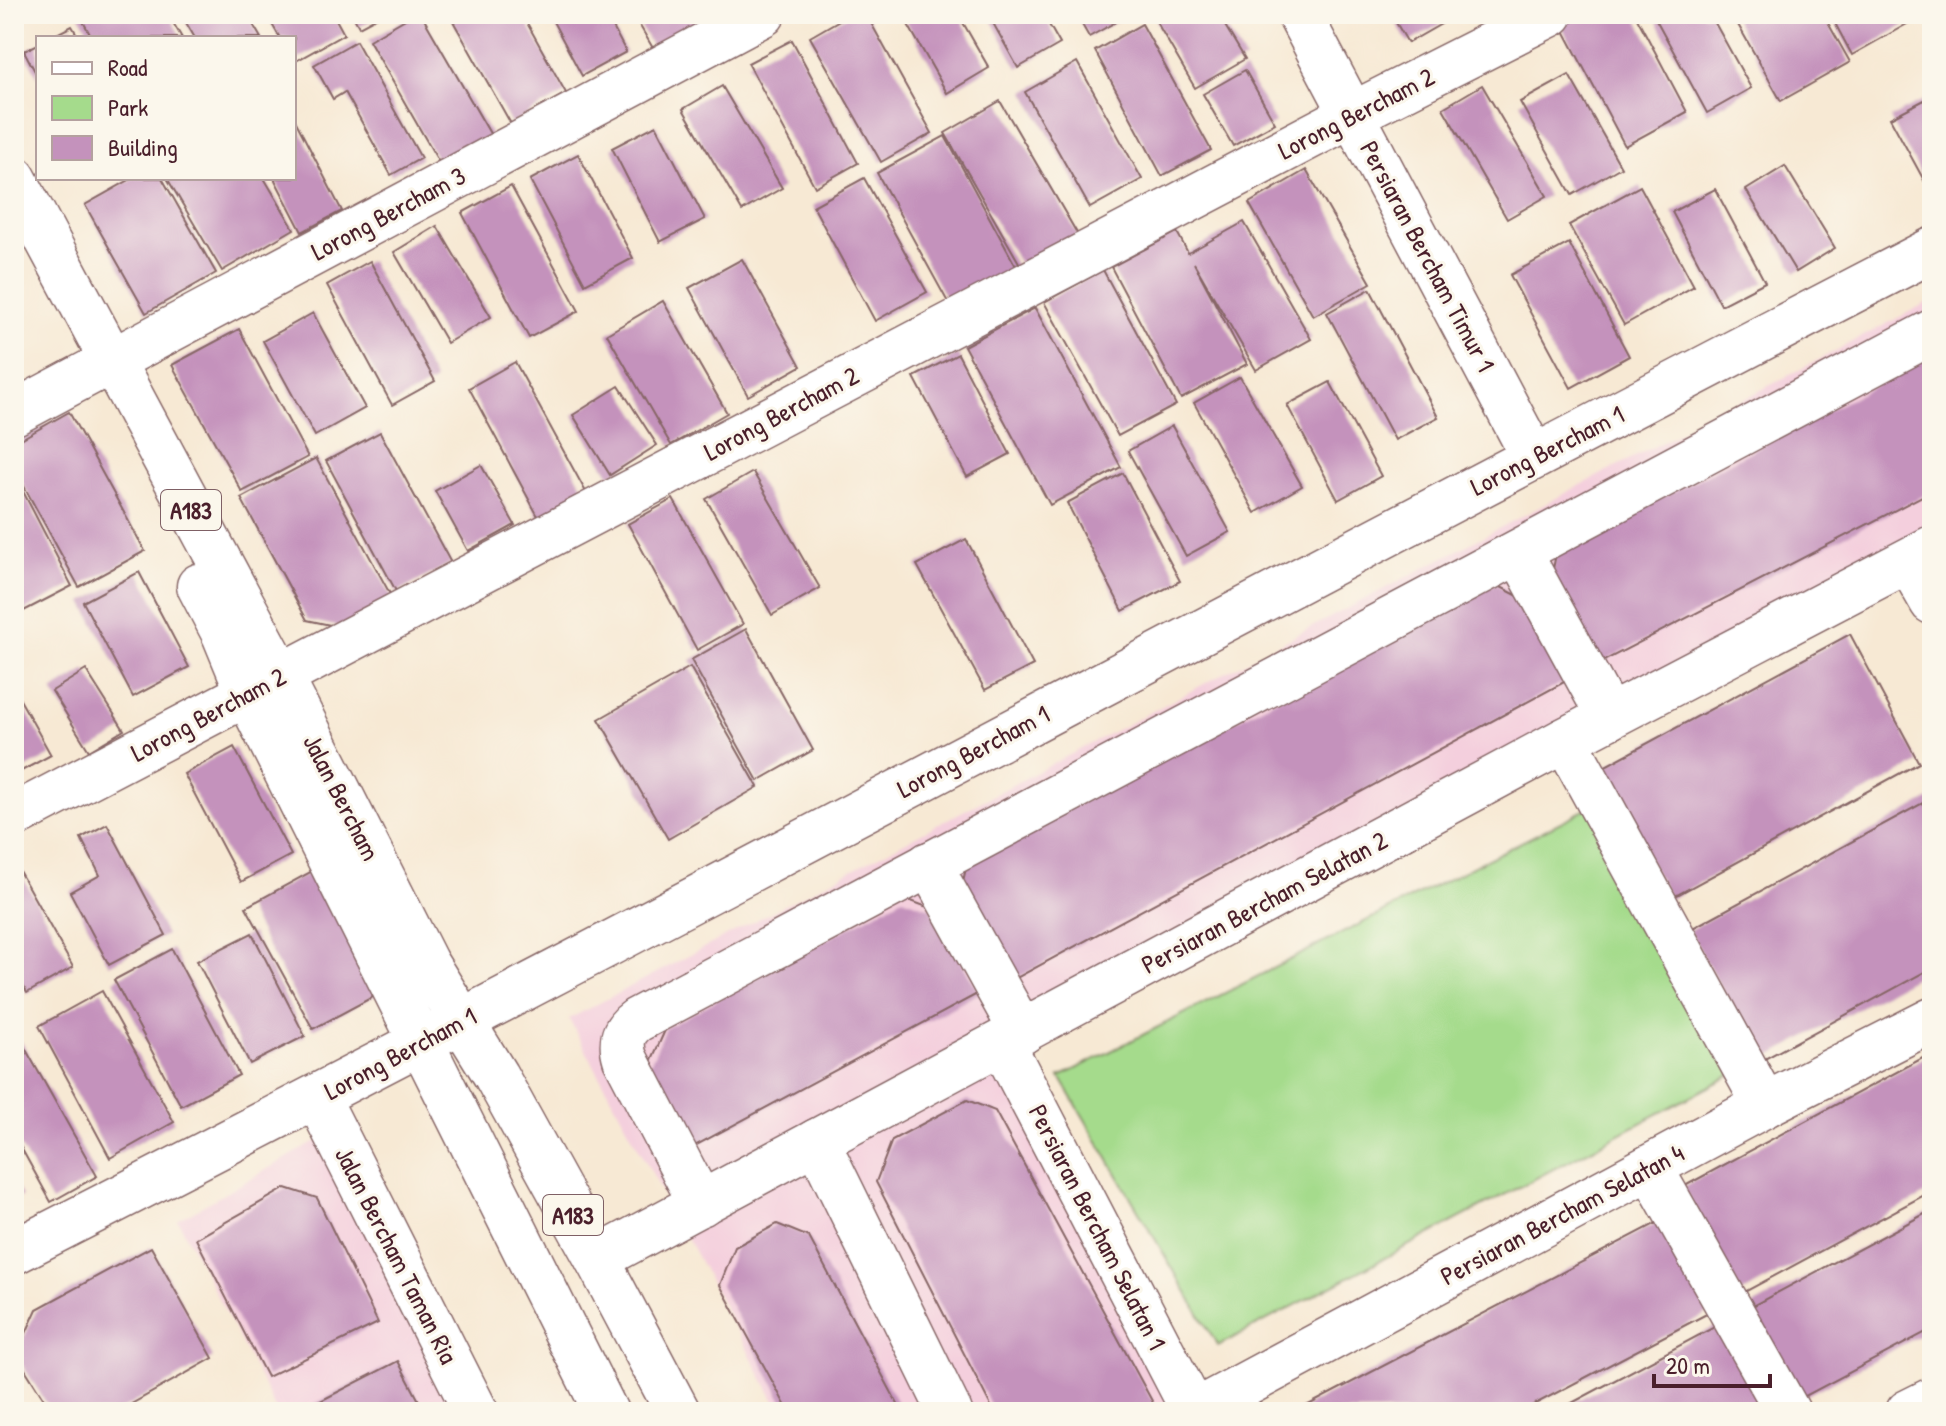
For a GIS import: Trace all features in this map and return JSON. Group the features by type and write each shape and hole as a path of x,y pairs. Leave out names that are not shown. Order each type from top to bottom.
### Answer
{"street":[{"name":"Lorong Bercham 3","path":"14,413 763,14"},
{"name":"Persiaran Bercham Timur 1","path":"1299,14 1533,456"},
{"name":"Lorong Bercham 2","path":"14,816 1353,114 1551,14"},
{"name":"Jalan Bercham","path":"14,178 99,367 264,684 460,1021 496,1076 678,1412"},
{"name":"Jalan Bercham","path":"14,235 99,367"},
{"name":"Lorong Bercham 1","path":"14,1252 317,1097 1533,456 1932,250"},
{"path":"701,1204 625,1058 621,1047 628,1026 1932,332"},
{"path":"1519,552 1609,717"},
{"path":"1920,555 1932,602"},
{"name":"Persiaran Bercham Selatan 2","path":"597,1259 1565,740 1920,555"},
{"name":"Jalan Bercham","path":"264,684 422,1042 606,1412"},
{"path":"1565,740 1765,1105"},
{"name":"Persiaran Bercham Selatan 1","path":"929,864 1194,1412"},
{"name":"Persiaran Bercham Selatan 4","path":"1194,1412 1765,1105 1932,1020"},
{"name":"Jalan Bercham Taman Ria","path":"317,1097 476,1412"},
{"path":"817,1141 950,1412"},
{"path":"1650,1167 1788,1412"},
{"path":"1908,1412 1932,1400"}],"shaded area":[{"path":"1932,300 1932,550 1009,1043 1201,1412 781,1412 569,1019"},
{"path":"340,1128 492,1412 277,1412 178,1220"}],"green space":[{"path":"1588,808 1735,1073 1218,1346 1060,1077"}],"building":[{"path":"79,14 168,14 181,36 91,36"},
{"path":"181,14 247,14 260,36 194,36"},
{"path":"266,14 333,14 344,34 296,61 296,36 279,36"},
{"path":"352,14 383,14 359,27"},
{"path":"414,14 421,14 492,137 441,166 369,40"},
{"path":"449,14 522,14 566,93 511,124"},
{"path":"549,14 606,14 626,52 582,76"},
{"path":"633,14 694,14 700,24 654,50"},
{"path":"850,14 866,14 932,133 881,162 810,37"},
{"path":"902,14 958,14 989,68 947,93"},
{"path":"988,14 1043,14 1060,44 1018,68"},
{"path":"1076,14 1130,14 1089,37"},
{"path":"1167,14 1218,14 1245,59 1195,88 1156,21"},
{"path":"1391,14 1454,14 1455,16 1408,43"},
{"path":"1581,14 1635,14 1687,112 1625,146 1561,25"},
{"path":"1653,14 1710,14 1751,88 1707,113"},
{"path":"1732,14 1823,14 1850,62 1781,101"},
{"path":"1830,14 1913,14 1916,19 1852,55"},
{"path":"1142,24 1211,150 1162,176 1095,51"},
{"path":"72,26 78,36 53,36"},
{"path":"792,40 858,163 815,187 748,63"},
{"path":"356,41 421,158 391,175 345,92 333,99 314,65"},
{"path":"36,45 36,73 24,51"},
{"path":"1077,62 1142,179 1090,208 1025,92"},
{"path":"1245,70 1275,123 1233,146 1203,94"},
{"path":"1569,75 1621,167 1572,195 1520,102"},
{"path":"1482,85 1547,196 1507,219 1443,108"},
{"path":"722,86 782,188 742,211 683,109"},
{"path":"1932,96 1932,195 1890,118"},
{"path":"1000,101 1078,235 1022,268 945,133"},
{"path":"296,122 342,211 302,232 275,180 296,180"},
{"path":"656,125 705,219 660,242 612,148"},
{"path":"945,136 1018,270 950,306 877,173"},
{"path":"578,154 633,258 585,284 530,180"},
{"path":"1785,166 1835,248 1796,272 1746,190"},
{"path":"1306,170 1371,283 1313,316 1249,203"},
{"path":"864,178 927,292 875,321 813,206"},
{"path":"129,180 163,180 216,273 146,313 85,205"},
{"path":"168,180 265,180 294,229 222,271"},
{"path":"511,186 579,311 529,338 462,213"},
{"path":"1640,186 1694,286 1624,325 1569,225"},
{"path":"1715,189 1765,282 1721,305 1672,212"},
{"path":"1244,222 1311,339 1256,370 1194,263 1247,364 1181,399 1111,267 1177,232 1188,253"},
{"path":"437,226 491,317 447,343 394,252"},
{"path":"1569,243 1629,356 1571,388 1510,275"},
{"path":"742,259 801,366 748,396 689,288"},
{"path":"370,261 435,381 392,405 327,285"},
{"path":"1103,270 1176,405 1118,436 1044,302"},
{"path":"1370,289 1438,417 1395,440 1327,313"},
{"path":"663,301 727,413 671,445 607,334"},
{"path":"1035,308 1121,467 1050,505 964,346"},
{"path":"313,313 365,408 315,436 263,341"},
{"path":"239,329 308,457 242,492 172,365"},
{"path":"958,354 1010,454 967,477 914,377"},
{"path":"1932,356 1932,491 1594,666 1549,589 1556,554"},
{"path":"515,362 587,494 540,520 469,388"},
{"path":"1240,377 1302,486 1255,513 1194,403"},
{"path":"1330,382 1381,476 1338,500 1287,405"},
{"path":"619,386 657,445 610,475 573,415"},
{"path":"69,412 145,551 79,587 14,468 14,443"},
{"path":"1172,426 1230,532 1186,556 1128,451"},
{"path":"380,432 451,563 397,593 326,461"},
{"path":"316,458 395,603 349,629 307,620 241,498"},
{"path":"481,465 515,525 468,551 435,491"},
{"path":"753,472 820,588 772,615 706,499"},
{"path":"1123,473 1180,581 1123,611 1067,503"},
{"path":"14,474 72,586 14,616"},
{"path":"673,499 743,624 697,650 628,524"},
{"path":"966,539 1033,665 985,690 917,565"},
{"path":"139,572 189,667 133,697 83,602"},
{"path":"1495,584 1524,599 1566,681 1011,981 960,896 967,863"},
{"path":"746,629 813,750 758,781 691,660"},
{"path":"1850,634 1919,763 1670,899 1600,769"},
{"path":"690,667 758,787 668,839 599,719"},
{"path":"86,670 124,730 89,751 52,691"},
{"path":"14,689 51,755 14,775"},
{"path":"234,747 291,855 241,882 184,774"},
{"path":"1932,798 1932,968 1761,1061 1689,930"},
{"path":"107,824 166,935 109,965 70,892 100,875 81,838"},
{"path":"14,862 73,967 27,993 14,969"},
{"path":"314,870 380,993 313,1029 246,907"},
{"path":"903,898 930,908 979,993 693,1147 649,1066 666,1028"},
{"path":"252,933 305,1036 250,1064 197,961"},
{"path":"172,949 239,1075 181,1106 114,980"},
{"path":"102,991 174,1122 110,1158 39,1026"},
{"path":"20,1039 97,1176 51,1202 14,1135 14,1042"},
{"path":"1932,1053 1932,1191 1741,1294 1683,1187"},
{"path":"967,1100 995,1111 1158,1412 994,1412 876,1182 892,1140"},
{"path":"14,1182 22,1196 14,1200"},
{"path":"286,1188 317,1198 378,1323 267,1377 196,1239"},
{"path":"1932,1210 1932,1329 1794,1402 1745,1310"},
{"path":"1670,1216 1718,1308 1520,1412 1295,1412"},
{"path":"777,1224 809,1237 902,1412 789,1412 720,1285 735,1247"},
{"path":"151,1247 213,1358 117,1412 52,1412 16,1355 37,1309"},
{"path":"1718,1325 1764,1412 1555,1412"},
{"path":"398,1361 425,1412 299,1412"}]}
